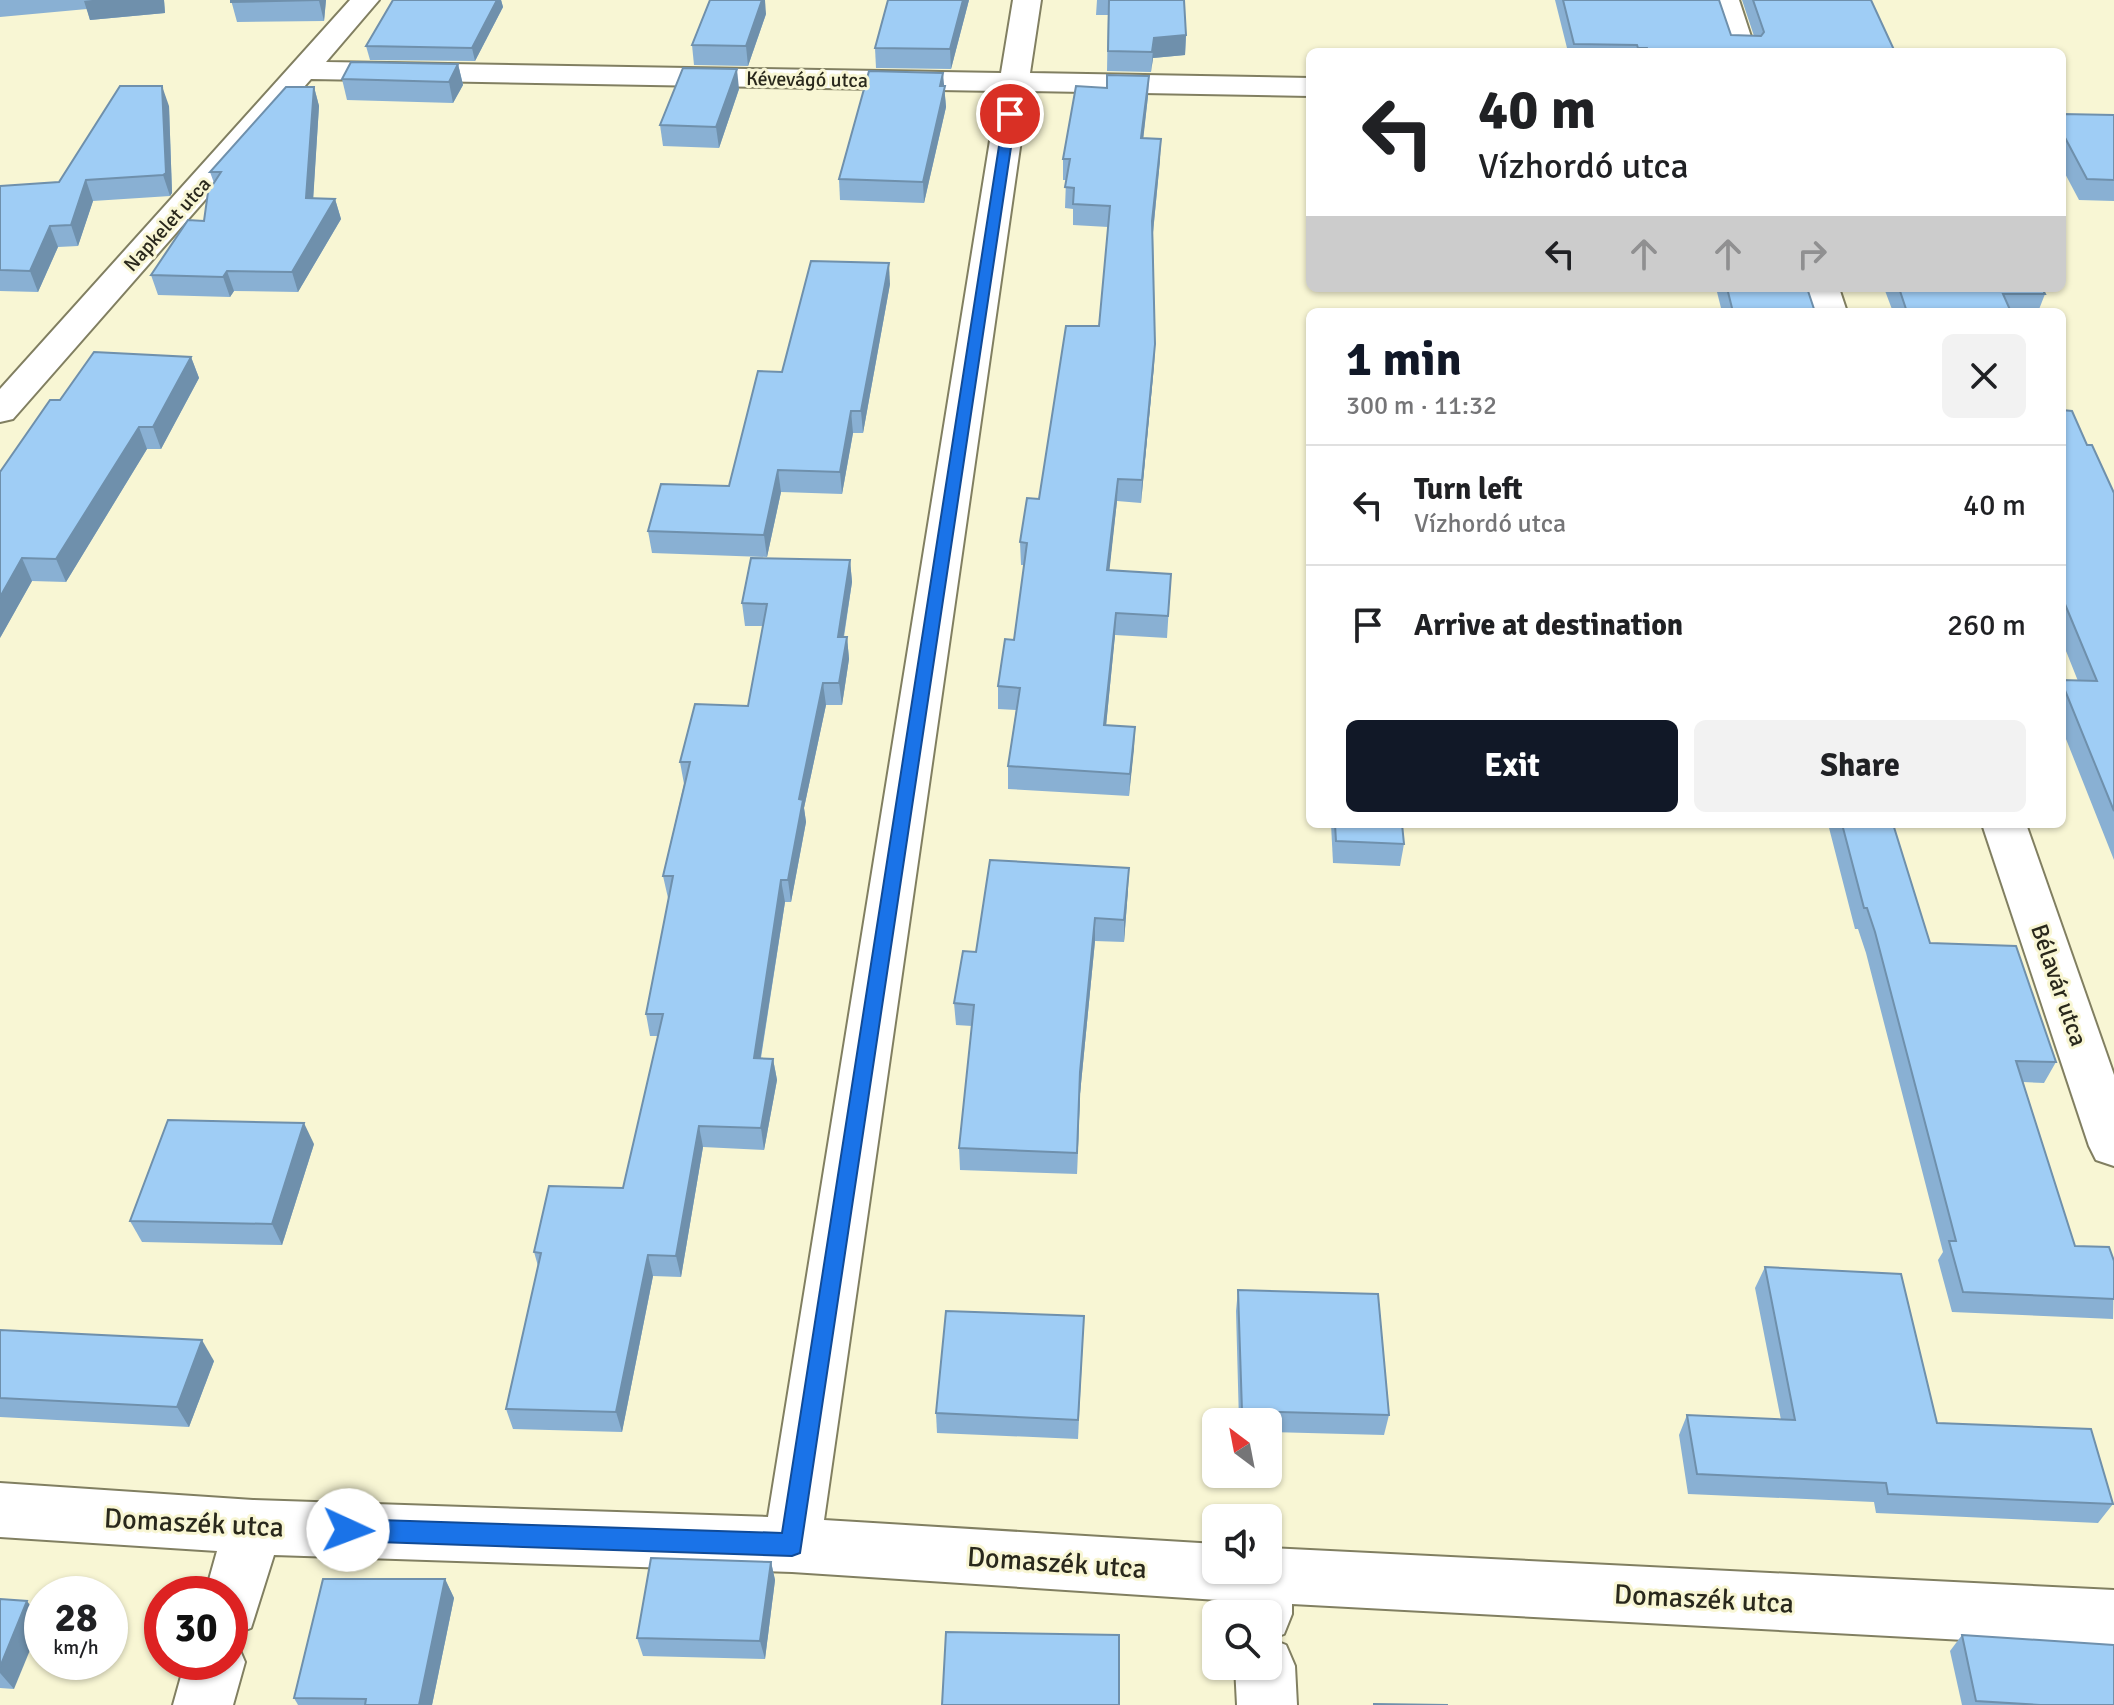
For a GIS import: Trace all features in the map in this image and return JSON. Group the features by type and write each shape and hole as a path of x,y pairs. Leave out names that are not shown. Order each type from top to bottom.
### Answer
{"street":[{"name":"Napkelet utca","path":"0,411 365,0"},
{"path":"792,1545 1027,0"},
{"path":"1725,0 1741,48"},
{"name":"Kévevágó utca","path":"303,70 1306,87"},
{"name":"Bélavár utca","path":"2005,828 2114,1146"},
{"name":"Domaszék utca","path":"0,1510 253,1527 792,1545 1262,1595 2114,1619"},
{"path":"239,1576 253,1527"},
{"path":"203,1705 210,1680"},
{"path":"1266,1680 1267,1705"}],"building":[{"path":"231,0 319,0 231,2"},
{"path":"393,0 497,0 472,48 366,46"},
{"path":"710,0 762,0 746,46 692,45"},
{"path":"888,0 963,0 950,49 875,48"},
{"path":"1109,0 1184,0 1186,35 1154,38 1152,52 1108,51"},
{"path":"1563,0 1719,0 1731,35 1761,36 1764,32 1753,0 1871,0 1893,48 1638,48 1637,45 1574,44"},
{"path":"351,62 458,64 449,82 342,79"},
{"path":"683,68 737,69 716,127 660,125"},
{"path":"869,71 943,73 940,86 945,86 923,182 839,179"},
{"path":"1107,75 1149,76 1141,138 1161,139 1152,221 1155,344 1142,480 1118,479 1107,570 1171,574 1168,616 1116,613 1104,725 1135,727 1130,774 1008,766 1020,688 998,686 1005,639 1014,640 1027,543 1020,542 1027,498 1039,499 1066,326 1099,326 1110,206 1073,204 1074,188 1065,187 1070,159 1063,159 1076,86 1107,88"},
{"path":"120,86 162,86 166,173 86,180 71,225 50,226 30,271 0,270 0,186 59,182"},
{"path":"286,87 314,87 306,198 335,199 292,272 227,271 223,277 151,275 188,220 204,221 208,192 221,172 210,172"},
{"path":"2066,114 2114,115 2114,180 2087,179 2066,140"},
{"path":"811,261 889,263 861,411 851,411 840,472 778,470 764,535 648,531 661,484 729,486 758,371 782,372"},
{"path":"1728,292 1808,292 1814,308 1732,308"},
{"path":"1900,292 2045,294 2003,294 2009,308 1906,308"},
{"path":"94,352 191,357 153,427 139,427 56,559 22,558 0,597 0,472 50,400 60,400"},
{"path":"2066,410 2072,411 2087,445 2092,445 2114,493 2114,811 2066,693 2066,680 2097,681 2066,607"},
{"path":"751,558 850,560 838,637 847,637 839,683 823,683 799,799 803,800 788,880 781,880 754,1058 773,1059 761,1128 699,1126 676,1256 648,1255 616,1412 506,1409 541,1253 534,1252 549,1186 623,1188 663,1014 646,1014 673,876 663,876 690,762 680,762 695,704 748,706 767,604 742,603"},
{"path":"1335,828 1402,828 1404,844 1336,841"},
{"path":"1843,828 1894,828 1930,943 2016,946 2056,1062 2016,1061 2075,1246 2109,1247 2114,1261 2114,1299 1963,1292 1949,1241 1956,1241 1875,932 1867,908 1864,908"},
{"path":"990,860 1129,868 1124,920 1095,918 1080,1072 1077,1153 959,1148 974,1005 954,1003 963,951 976,952"},
{"path":"168,1120 304,1123 272,1224 130,1221"},
{"path":"1765,1267 1901,1274 1937,1423 2091,1429 2113,1504 1888,1494 1886,1483 1697,1474 1687,1415 1795,1420"},
{"path":"1238,1290 1378,1294 1389,1415 1242,1408"},
{"path":"946,1311 1084,1316 1078,1420 936,1413"},
{"path":"0,1330 202,1340 177,1407 0,1398"},
{"path":"651,1558 771,1562 760,1641 637,1638"},
{"path":"323,1579 445,1579 419,1705 365,1705 366,1699 294,1698"},
{"path":"0,1599 24,1601 24,1608 0,1667"},
{"path":"946,1632 1119,1635 1119,1705 942,1705"},
{"path":"1962,1635 2114,1645 2114,1705 1976,1701"}],"route":[{"path":"348,1530 792,1545 1010,114"}]}
